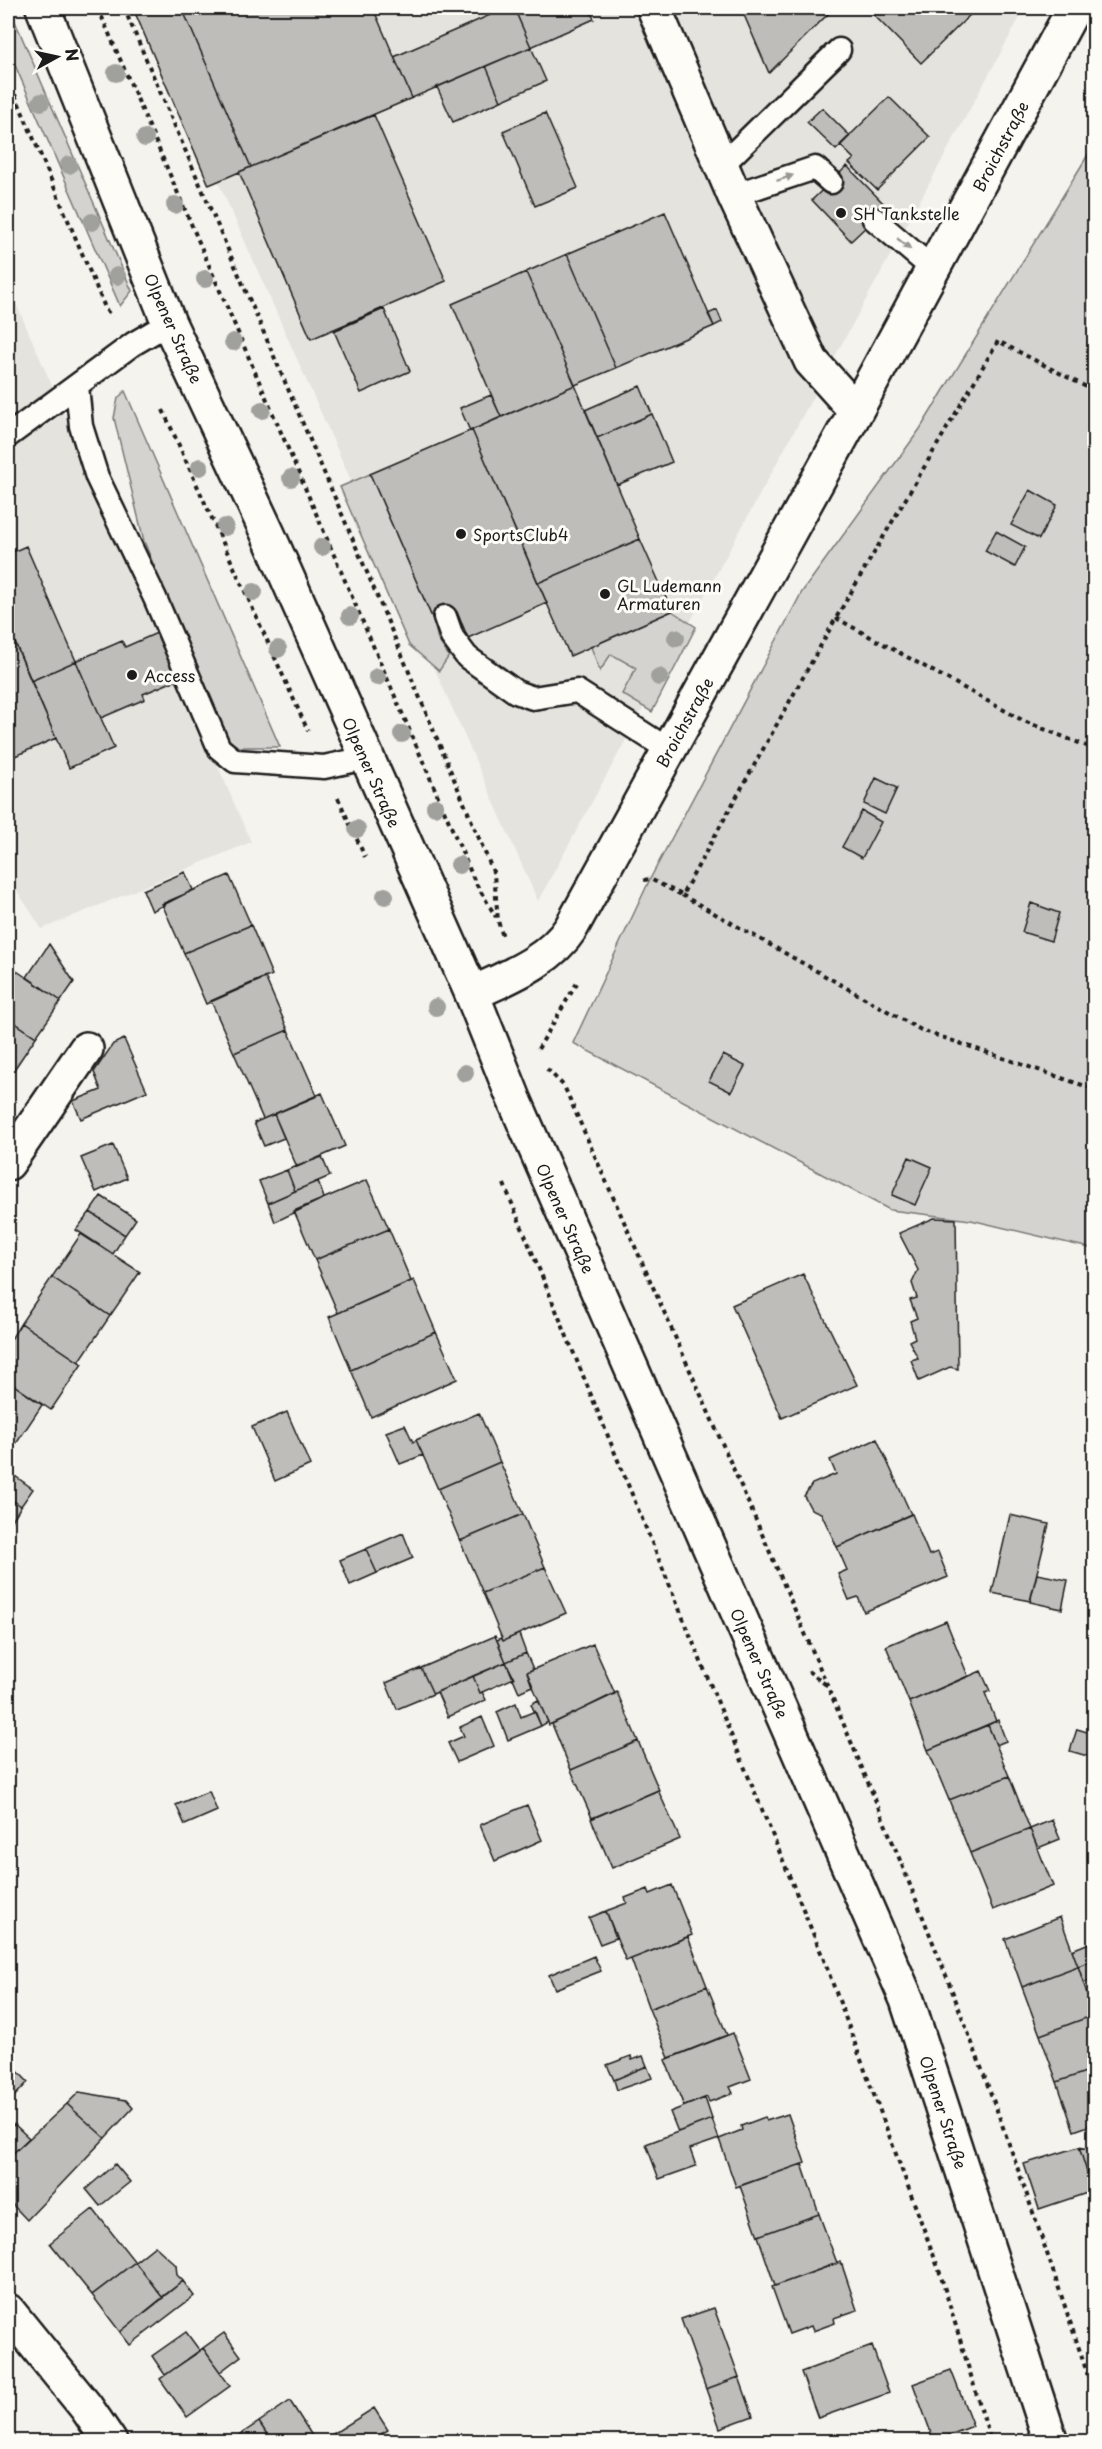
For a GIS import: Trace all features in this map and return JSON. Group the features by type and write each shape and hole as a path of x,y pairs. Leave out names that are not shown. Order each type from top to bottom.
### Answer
{"main road":[{"name":"Olpener Straße","path":"43,8 169,323 268,534 472,994 514,1100 907,2000 1052,2442"},
{"path":"654,8 721,166 812,361 856,411"},
{"name":"Broichstraße","path":"472,994 523,968 559,944 571,928 856,411 1074,8"},
{"path":"8,1163 86,1049"},
{"path":"8,2311 86,2407 111,2442"}],"lane":[{"path":"721,166 839,50"},
{"path":"734,195 815,168 831,182"},
{"path":"874,219 933,269"},
{"path":"8,436 133,344 169,323"},
{"path":"77,386 81,426 97,477 155,598 219,748 235,761 324,767 366,758"},
{"path":"445,617 452,637 467,657 516,692 533,698 577,691 669,750"}],"path":[{"path":"98,8 476,882 498,921 494,874 124,8"},
{"path":"8,78 106,310 133,344"},
{"path":"682,895 836,618 998,342 1095,391"},
{"path":"162,409 368,865"},
{"path":"836,618 1024,721 1095,749"},
{"path":"602,873 634,881 650,879 921,1030 1095,1089"},
{"path":"541,1063 564,1086 829,1687 934,1943 1043,2237 1095,2394"},
{"path":"502,1177 824,1960 939,2270 991,2442"}],"shaded area":[{"path":"141,8 1025,8 538,901"},
{"path":"14,19 132,291 120,306 8,49 8,22"},
{"path":"1094,145 1094,1249 971,1220 890,1210 573,1043 650,879 802,592 920,429"},
{"path":"8,285 251,842 42,929 8,877"},
{"path":"125,391 280,747 226,747 144,541 114,418 118,398"},
{"path":"370,474 434,622 438,640 449,656 439,671 409,645 340,487"},
{"path":"672,611 696,627 652,712 622,694 636,668 611,654 600,671 591,647"}],"building":[{"path":"133,8 182,8 251,167 209,185"},
{"path":"182,8 373,8 412,98 251,167"},
{"path":"506,8 514,8 531,47 412,98 394,57"},
{"path":"514,8 589,8 594,19 531,47"},
{"path":"741,8 821,8 828,14 769,73"},
{"path":"821,8 834,8 828,14"},
{"path":"867,8 977,8 921,63"},
{"path":"531,47 546,81 501,101 486,66"},
{"path":"486,66 501,101 453,122 437,87"},
{"path":"889,97 930,137 877,190 849,163 854,159 840,145"},
{"path":"822,108 850,136 836,150 807,122"},
{"path":"545,113 578,188 535,206 503,131"},
{"path":"374,115 446,281 311,339 239,172"},
{"path":"847,166 887,207 851,241 812,200"},
{"path":"665,212 714,326 616,368 567,254"},
{"path":"567,254 616,368 575,385 526,272"},
{"path":"526,272 575,385 501,417 452,304"},
{"path":"384,309 410,371 361,393 334,331"},
{"path":"717,310 722,322 714,326 708,314"},
{"path":"575,385 640,539 538,583 472,430"},
{"path":"640,386 652,414 597,438 585,410"},
{"path":"491,395 501,417 470,431 460,408"},
{"path":"652,414 672,462 617,485 597,438"},
{"path":"472,430 547,603 468,638 457,612 434,622 370,474"},
{"path":"1030,490 1057,505 1039,539 1011,525"},
{"path":"996,531 1025,547 1015,567 985,551"},
{"path":"640,539 672,611 570,656 538,583"},
{"path":"26,546 76,661 31,681 8,626 8,554"},
{"path":"8,626 56,738 8,759"},
{"path":"166,629 186,676 143,694 145,699 101,718 76,661 122,641 125,647"},
{"path":"76,661 114,748 69,768 31,681"},
{"path":"876,778 897,788 885,814 864,804"},
{"path":"862,811 881,822 862,858 842,847"},
{"path":"185,872 193,890 152,911 143,890"},
{"path":"229,875 251,925 184,953 162,904"},
{"path":"1031,903 1059,913 1051,941 1022,932"},
{"path":"251,925 272,975 206,1004 184,953"},
{"path":"49,944 74,982 61,1001 27,977"},
{"path":"8,965 61,1001 36,1037 8,1018 8,973 11,969"},
{"path":"265,977 288,1030 234,1053 211,1001"},
{"path":"8,1018 36,1037 11,1074 8,1071"},
{"path":"288,1030 317,1096 263,1119 234,1053"},
{"path":"124,1039 147,1091 81,1119 73,1101 101,1090 94,1072 113,1044"},
{"path":"723,1055 745,1066 731,1092 709,1081"},
{"path":"322,1093 345,1146 297,1167 274,1114"},
{"path":"274,1114 284,1138 264,1146 254,1123"},
{"path":"113,1145 127,1178 96,1192 81,1158"},
{"path":"322,1157 330,1176 295,1191 287,1170"},
{"path":"909,1157 932,1167 915,1205 892,1195"},
{"path":"287,1170 295,1191 268,1203 259,1181"},
{"path":"367,1180 389,1229 315,1260 294,1211"},
{"path":"318,1181 324,1198 275,1222 268,1203"},
{"path":"101,1196 136,1219 125,1235 90,1212"},
{"path":"90,1212 125,1235 113,1254 76,1230"},
{"path":"934,1218 956,1219 958,1369 950,1367 919,1381 911,1360 918,1358 909,1341 915,1338 910,1321 917,1318 910,1300 917,1298 912,1283 918,1270 899,1233"},
{"path":"389,1229 411,1281 338,1313 315,1260"},
{"path":"81,1234 140,1272 110,1316 52,1277"},
{"path":"803,1274 857,1385 782,1418 732,1305"},
{"path":"52,1277 110,1316 79,1362 21,1323"},
{"path":"414,1280 436,1332 351,1370 329,1317"},
{"path":"21,1323 82,1364 51,1410 8,1381 8,1344"},
{"path":"436,1332 457,1379 371,1417 351,1370"},
{"path":"8,1381 42,1405 12,1450 8,1447"},
{"path":"287,1412 310,1465 275,1481 252,1427"},
{"path":"479,1413 500,1462 438,1489 416,1440"},
{"path":"405,1425 413,1442 416,1440 423,1455 400,1464 386,1432"},
{"path":"877,1439 911,1514 837,1547 821,1513 811,1509 804,1496 812,1484 836,1474 830,1460"},
{"path":"500,1462 523,1514 460,1541 438,1489"},
{"path":"8,1471 33,1489 21,1506 8,1497"},
{"path":"8,1497 21,1506 10,1524 8,1522"},
{"path":"523,1514 545,1567 483,1593 460,1541"},
{"path":"912,1514 929,1555 938,1552 948,1577 864,1612 858,1597 849,1600 838,1574 847,1570 837,1547"},
{"path":"1010,1515 1049,1524 1030,1601 992,1593"},
{"path":"403,1533 413,1558 377,1573 366,1549"},
{"path":"366,1549 377,1573 350,1585 340,1560"},
{"path":"545,1567 566,1613 503,1641 483,1593"},
{"path":"1037,1574 1068,1580 1062,1609 1030,1602"},
{"path":"946,1621 968,1676 909,1702 886,1646"},
{"path":"519,1634 526,1653 506,1662 497,1640 502,1638 503,1641"},
{"path":"495,1636 506,1662 433,1694 421,1668"},
{"path":"593,1644 615,1694 549,1725 527,1672"},
{"path":"526,1653 533,1669 527,1672 532,1686 519,1692 506,1662"},
{"path":"506,1662 514,1678 480,1693 473,1676"},
{"path":"421,1668 433,1694 397,1709 386,1683"},
{"path":"981,1671 990,1691 985,1693 996,1721 928,1750 909,1702"},
{"path":"473,1676 480,1693 482,1692 486,1700 448,1717 437,1692"},
{"path":"617,1692 638,1741 571,1770 552,1724"},
{"path":"538,1700 548,1722 541,1726 531,1704"},
{"path":"516,1703 521,1717 535,1711 541,1726 508,1740 497,1712"},
{"path":"482,1717 494,1746 457,1762 448,1743 464,1736 460,1727"},
{"path":"998,1720 1006,1741 996,1745 988,1725"},
{"path":"988,1725 1009,1776 949,1800 928,1750"},
{"path":"1077,1729 1094,1734 1094,1758 1070,1751"},
{"path":"638,1741 659,1790 592,1818 571,1770"},
{"path":"1009,1776 1030,1829 970,1853 949,1800"},
{"path":"658,1790 680,1839 612,1868 591,1819"},
{"path":"209,1791 217,1811 185,1825 176,1805"},
{"path":"527,1805 542,1840 495,1861 480,1825"},
{"path":"1052,1820 1060,1839 1038,1848 1030,1829"},
{"path":"1030,1829 1053,1886 993,1910 970,1853"},
{"path":"672,1885 692,1935 626,1961 606,1911 627,1903 625,1898 648,1889 650,1894"},
{"path":"606,1911 616,1938 600,1944 589,1918"},
{"path":"1060,1917 1078,1966 1022,1987 1005,1939"},
{"path":"688,1937 707,1986 649,2009 631,1959"},
{"path":"1094,1941 1094,1960 1078,1966 1072,1950"},
{"path":"594,1956 601,1971 555,1989 549,1975"},
{"path":"1094,1960 1094,1979 1084,1983 1078,1966"},
{"path":"1078,1966 1094,2015 1040,2035 1022,1987"},
{"path":"707,1986 727,2035 669,2058 649,2009"},
{"path":"1094,2015 1094,2069 1057,2082 1040,2035"},
{"path":"733,2033 751,2079 730,2087 733,2093 709,2102 707,2097 684,2106 665,2060"},
{"path":"631,2056 632,2060 643,2056 647,2066 614,2080 607,2065"},
{"path":"8,2061 28,2082 8,2103"},
{"path":"647,2066 652,2078 617,2090 614,2080"},
{"path":"1094,2069 1094,2124 1074,2131 1057,2082"},
{"path":"79,2092 126,2100 133,2108 105,2138 67,2104"},
{"path":"705,2098 712,2119 678,2132 670,2112"},
{"path":"67,2104 105,2138 27,2220 8,2200 8,2158"},
{"path":"788,2114 805,2163 736,2187 719,2139 742,2130 741,2126 765,2117 766,2121"},
{"path":"712,2119 719,2139 690,2149 696,2166 659,2179 646,2144"},
{"path":"14,2124 29,2138 8,2158 8,2131"},
{"path":"1079,2147 1093,2191 1039,2209 1024,2164"},
{"path":"1079,2147 1094,2150 1094,2176 1088,2175"},
{"path":"115,2164 130,2182 100,2206 86,2189"},
{"path":"802,2164 819,2214 758,2236 740,2186"},
{"path":"93,2209 135,2262 92,2295 50,2243"},
{"path":"819,2214 837,2263 775,2286 758,2236"},
{"path":"155,2246 176,2265 177,2275 183,2281 162,2297 135,2262"},
{"path":"135,2262 163,2298 120,2332 92,2295"},
{"path":"841,2262 857,2310 834,2318 835,2323 813,2331 811,2326 789,2334 772,2287"},
{"path":"183,2281 194,2296 130,2345 120,2332"},
{"path":"714,2308 739,2377 706,2389 681,2319"},
{"path":"186,2332 200,2351 165,2375 152,2356"},
{"path":"224,2333 241,2356 220,2372 203,2348"},
{"path":"872,2346 889,2393 818,2418 801,2372"},
{"path":"203,2348 230,2386 187,2417 160,2379"},
{"path":"951,2370 973,2426 934,2441 913,2384"},
{"path":"739,2377 753,2416 720,2428 706,2389"},
{"path":"290,2401 316,2442 283,2442 281,2439 272,2442 259,2422"},
{"path":"374,2408 388,2430 368,2442 330,2442 328,2437"},
{"path":"259,2422 272,2442 229,2442"}],"place":[{"name":"SH Tankstelle","path":"841,213"},
{"name":"SportsClub4","path":"461,534"},
{"name":"GL Ludemann Armaturen","path":"605,594"},
{"name":"Access","path":"132,675"}]}
